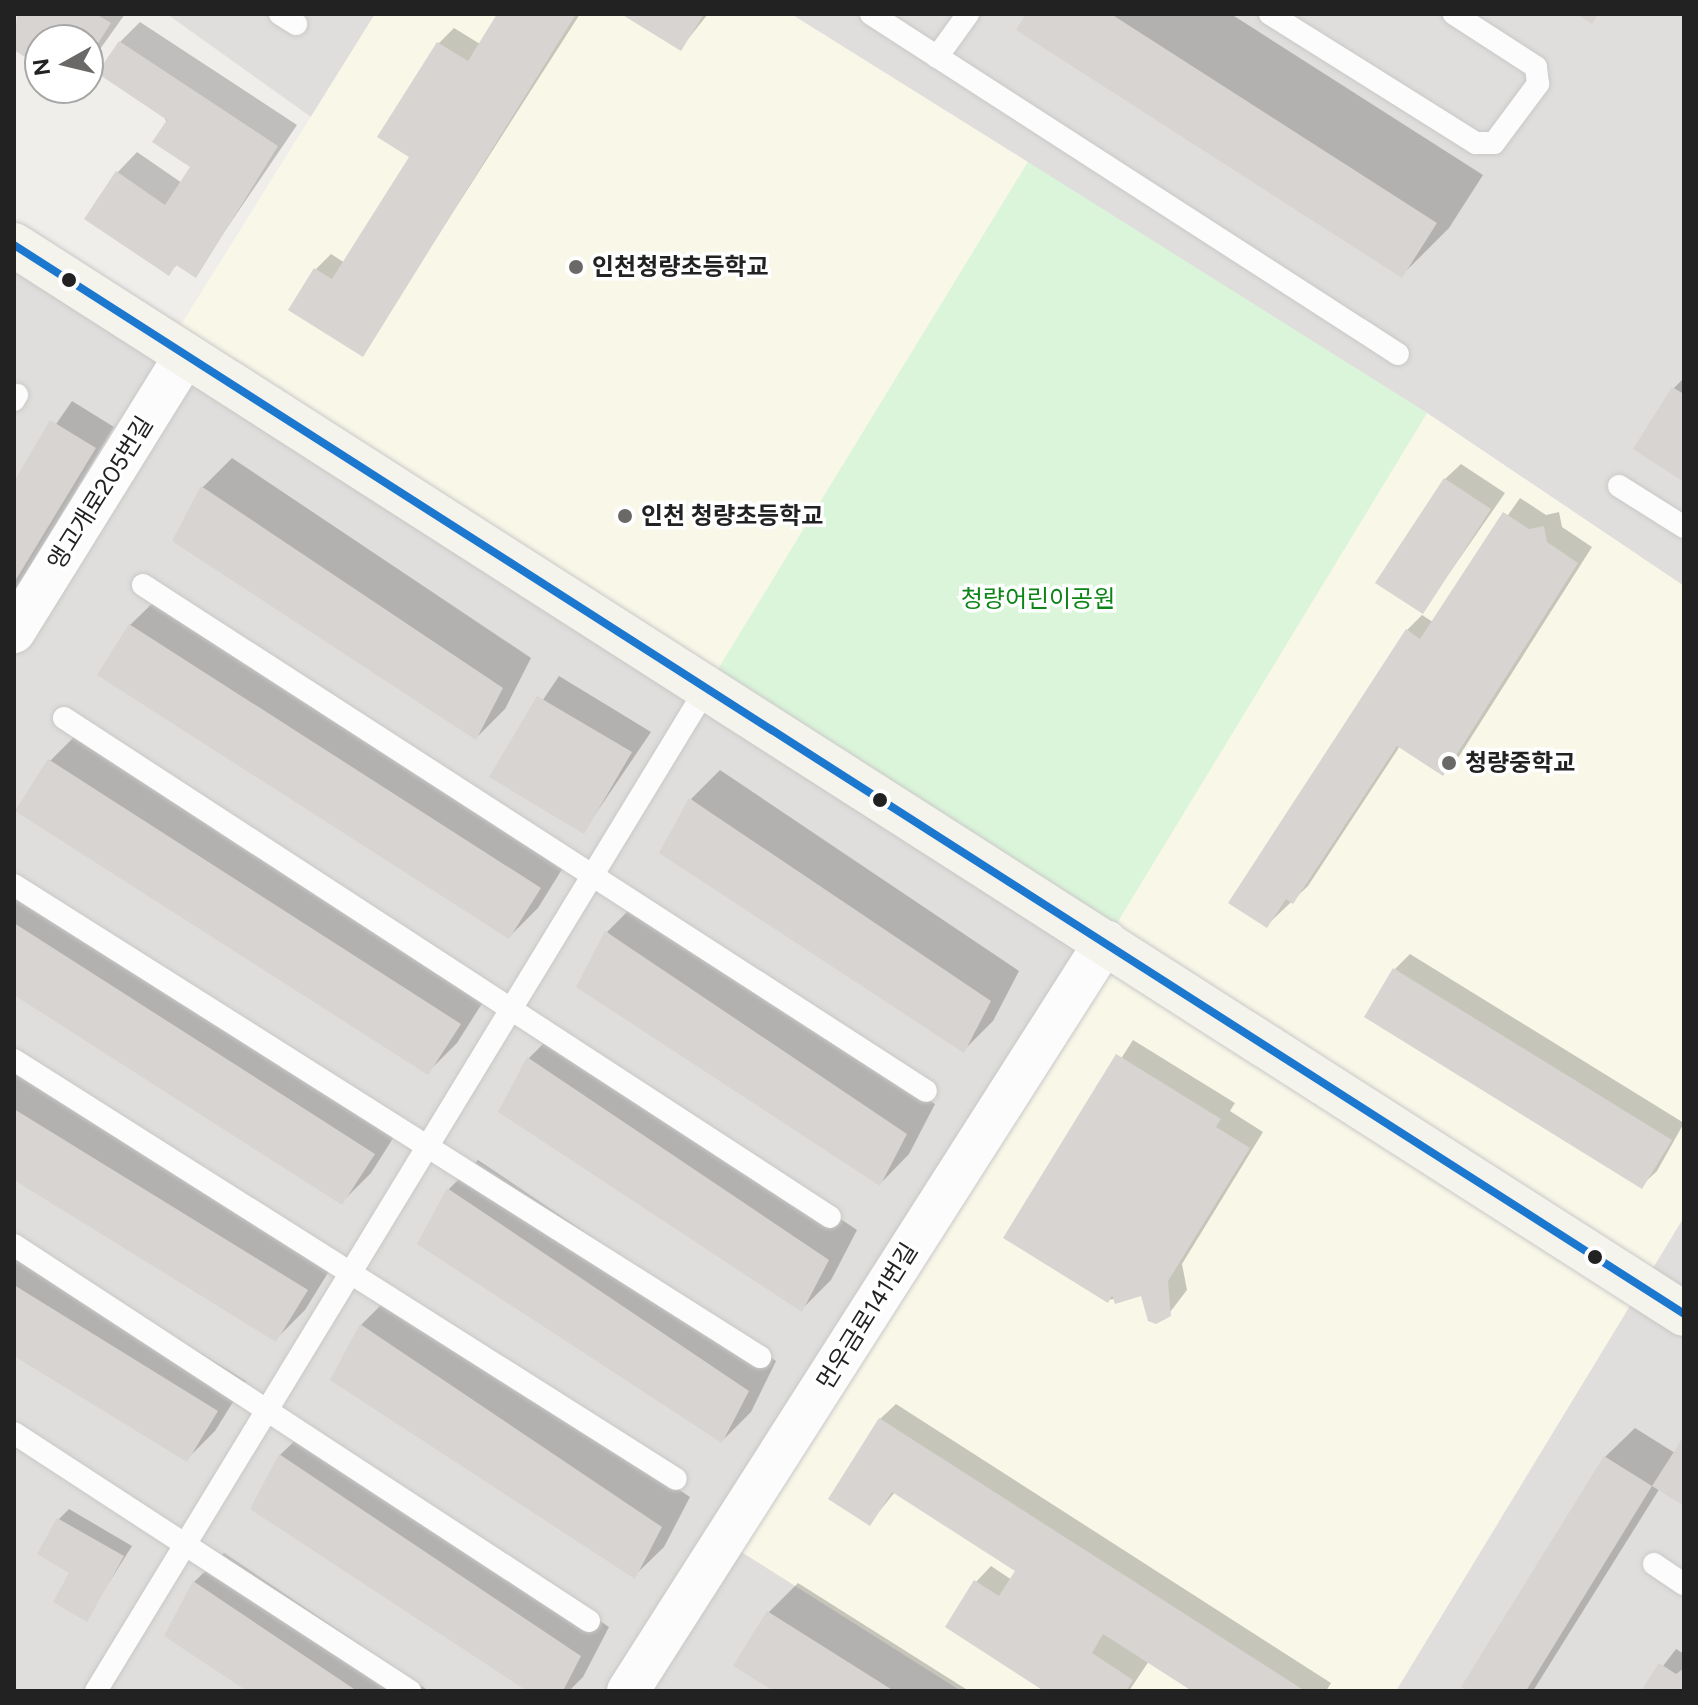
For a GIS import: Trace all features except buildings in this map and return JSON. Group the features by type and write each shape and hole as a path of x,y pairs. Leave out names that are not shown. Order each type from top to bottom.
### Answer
{"main road":[{"path":"14,245 706,689 1106,941 1684,1314"}],"street":[{"name":"앵고개로205번길","path":"14,632 186,355"},
{"name":"먼우금로141번길","path":"628,1691 1106,941"}],"lane":[{"path":"871,14 1398,354"},
{"path":"937,57 968,14"},
{"path":"1270,14 1476,143 1494,143 1538,84 1536,67 1454,14"},
{"path":"1619,486 1684,527"},
{"path":"143,585 926,1091"},
{"path":"106,1688 186,1542 706,689"},
{"path":"64,718 830,1217"},
{"path":"14,885 760,1357"},
{"path":"14,1060 676,1479"},
{"path":"14,1245 269,1406 589,1621"},
{"path":"14,1433 186,1542 410,1691"},
{"path":"1654,1564 1684,1584"}],"shaded area":[{"path":"167,14 375,14 311,117"},
{"name":"인천 청량초등학교","path":"375,14 791,14 1028,162 706,689 169,344"},
{"path":"791,14 1684,14 1684,586 1427,413"},
{"path":"14,245 1641,1283 1684,1217 1684,1691 14,1691"},
{"path":"1427,413 1684,586 1684,1217 1396,1691 961,1691 724,1541 1106,941"}],"green space":[{"name":"청량어린이공원","path":"1028,162 1427,413 1106,941 706,689"}],"transit line":[{"path":"14,245 1684,1314"}],"place":[{"name":"인천청량초등학교","path":"576,267"},
{"name":"인천 청량초등학교","path":"625,516"},
{"name":"청량중학교","path":"1449,763"}]}
